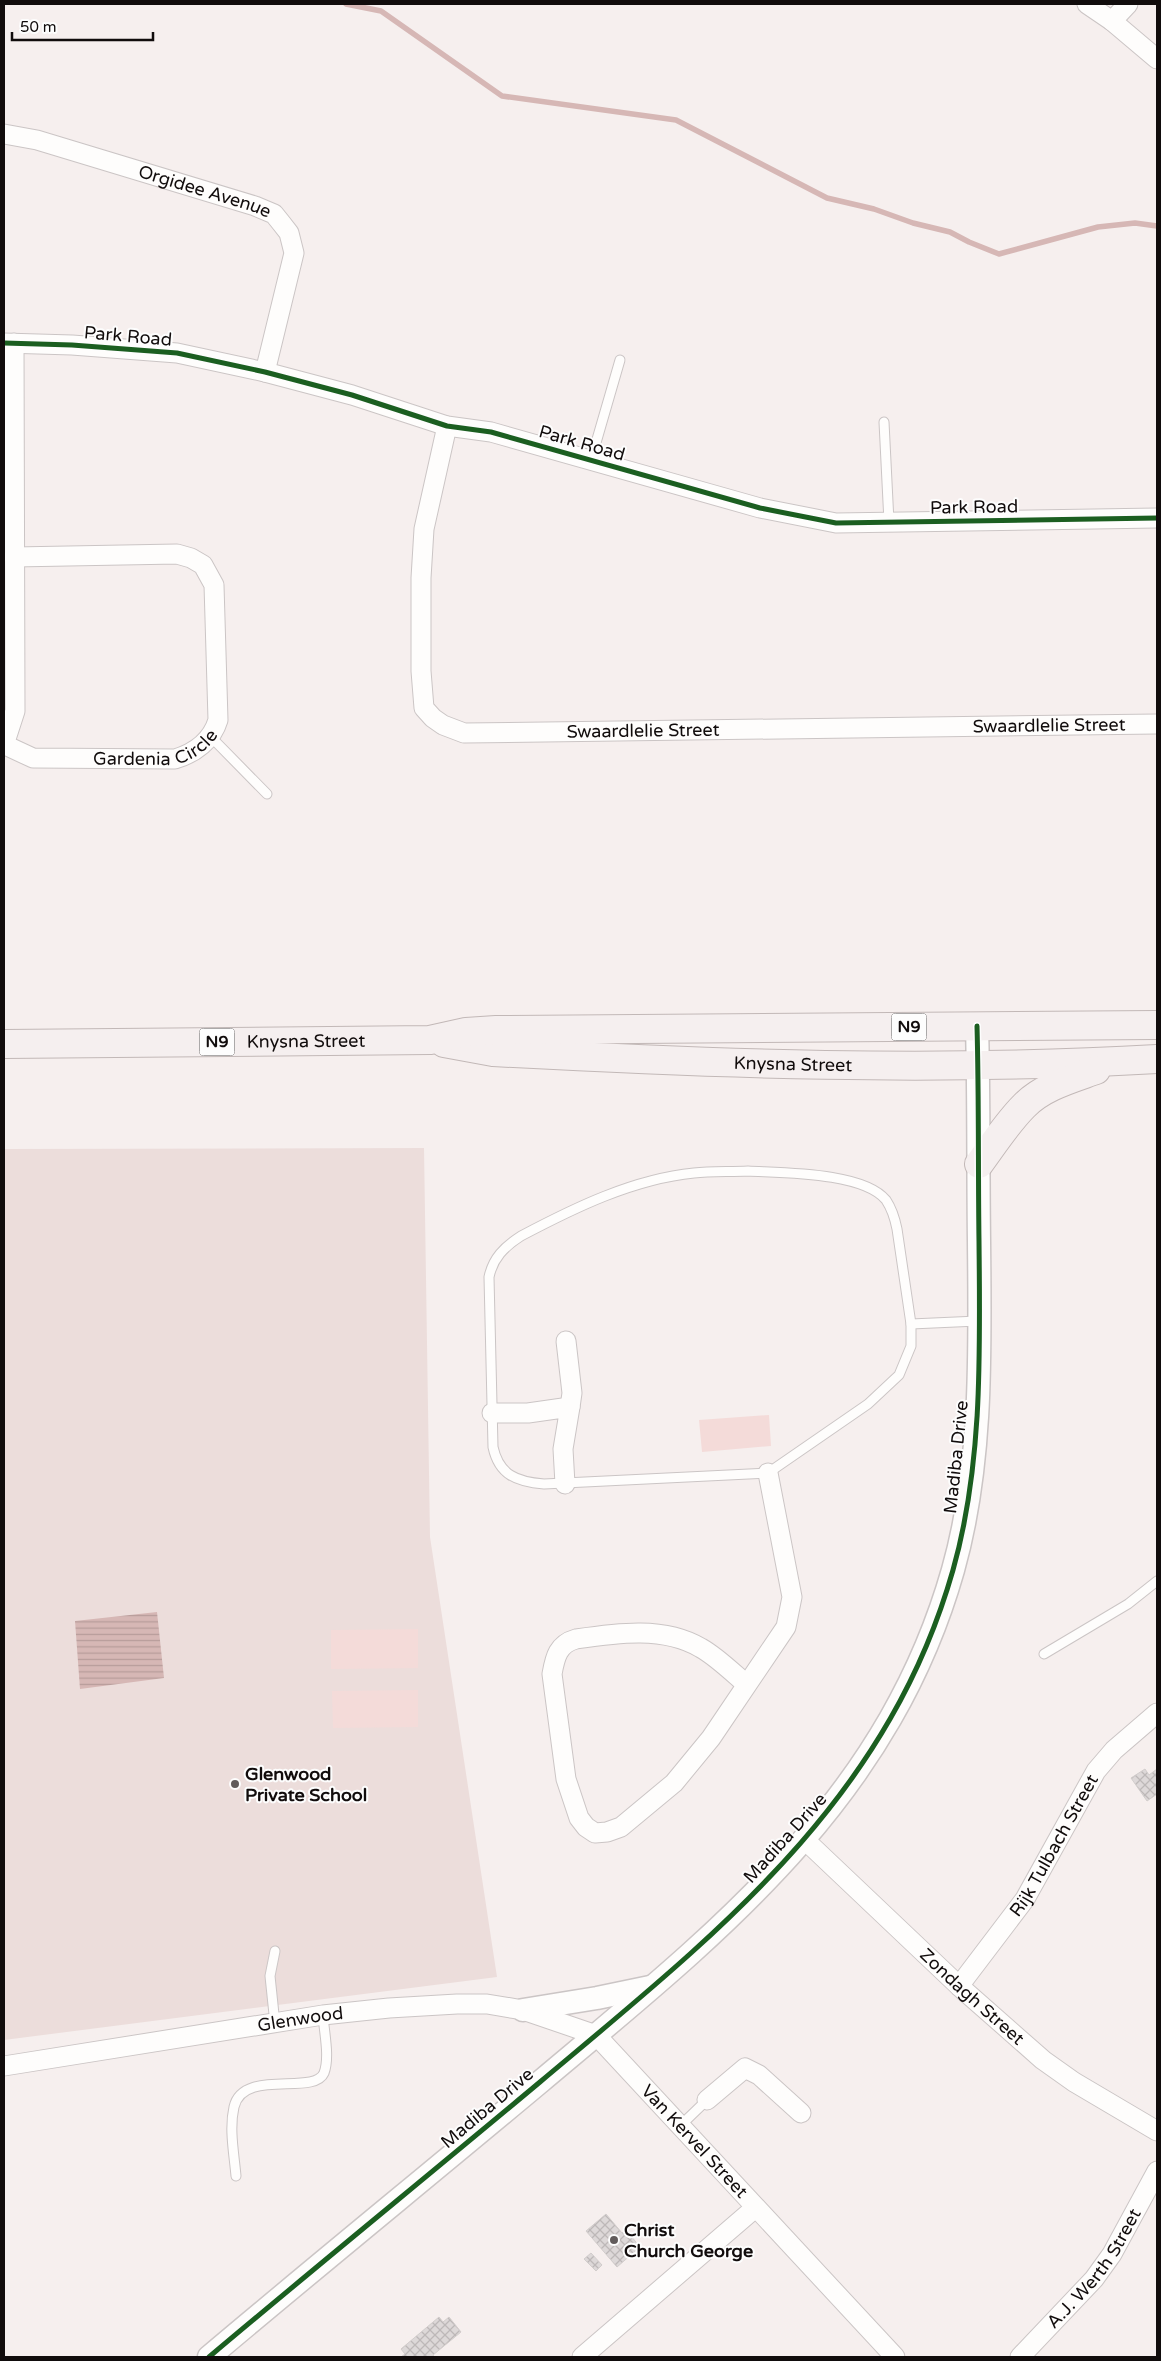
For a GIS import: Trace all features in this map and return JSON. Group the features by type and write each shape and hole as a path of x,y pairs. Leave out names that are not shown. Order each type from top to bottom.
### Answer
{"highway":[{"name":"Knysna Street","path":"430,1040 466,1032 496,1030 1157,1025"},
{"name":"Knysna Street","path":"4,1044 430,1040 493,1052 662,1061 803,1065 978,1066 1157,1059"},
{"path":"979,1164 1024,1105 1040,1093 1078,1076 1121,1061"}],"street":[{"path":"1087,4 1112,21 1157,60"},
{"path":"1112,21 1128,4"},
{"name":"Orgidee Avenue","path":"4,134 36,140 255,206 274,214 289,233 294,253 265,372"},
{"path":"4,745 15,712 14,557 9,343"},
{"name":"Park Road","path":"9,343 72,345 177,353 265,372 352,395 447,426 491,432 760,508 836,523 1157,518"},
{"name":"Swaardlelie Street","path":"447,426 424,529 421,578 421,671 424,708 433,718 454,731 464,733 1157,724"},
{"name":"Gardenia Circle","path":"4,745 33,758 175,759 195,750 211,737 218,720 214,585 203,565 191,558 177,554 14,557"},
{"name":"Madiba Drive","path":"209,2357 596,2035 724,1924 805,1840 845,1789 893,1716 926,1648 941,1606 954,1567 970,1494 974,1458 980,1321 977,1026"},
{"path":"565,1484 563,1449 572,1393 566,1341"},
{"path":"492,1413 528,1413 570,1407"},
{"path":"746,1684 702,1648 678,1638 656,1633 576,1639 560,1648 554,1660 552,1674 566,1779 579,1818 586,1827 595,1832 607,1832 621,1827 674,1783 711,1738 786,1627 792,1597 768,1473"},
{"name":"Rijk Tulbach Street","path":"959,1986 1025,1898 1096,1771 1114,1750 1157,1713"},
{"name":"Zondagh Street","path":"805,1840 959,1986 1043,2060 1082,2087 1157,2130"},
{"path":"523,2010 597,1998 652,1986"},
{"name":"Glenwood","path":"4,2066 323,2015 426,2004 487,2004 523,2010 596,2035"},
{"name":"Van Kervel Street","path":"596,2035 895,2357"},
{"path":"707,2100 744,2068 759,2075 801,2113"},
{"name":"A.J. Werth Street","path":"1020,2357 1094,2279 1112,2254 1157,2171"},
{"path":"582,2357 755,2208"}],"lane":[{"path":"591,460 620,360"},
{"path":"884,422 888,522"},
{"path":"211,737 267,794"},
{"path":"748,1171 803,1174 850,1180 885,1199 894,1214 911,1324 911,1346 899,1374 868,1404 768,1473 565,1484 527,1483 505,1472 496,1462 493,1447 489,1277 497,1256 520,1236 600,1198 645,1184 692,1173 748,1171"},
{"path":"911,1324 980,1321"},
{"path":"1044,1654 1128,1604 1157,1581"},
{"path":"275,1951 270,1976 275,2024"},
{"path":"236,2176 232,2130 236,2101 246,2090 277,2082 312,2082 320,2078 324,2072 326,2061 323,2015"},
{"path":"680,2126 707,2100"}],"shaded area":[{"name":"Glenwood Private School","path":"424,1148 430,1537 497,1977 4,2040 4,1149"},
{"path":"769,1415 771,1446 702,1452 699,1420"},
{"path":"157,1612 164,1678 80,1689 75,1621"},
{"path":"418,1629 418,1668 331,1669 331,1630"},
{"path":"418,1690 418,1727 333,1728 332,1691"}],"building":[{"path":"1145,1769 1149,1775 1157,1769 1157,1794 1147,1801 1131,1778"},
{"name":"Christ Church George","path":"606,2214 622,2233 626,2230 640,2247 617,2267 586,2231"},
{"path":"591,2253 602,2265 596,2271 584,2259"},
{"path":"439,2317 443,2322 449,2317 461,2332 433,2355 434,2357 401,2357 405,2354 401,2349"}],"waterway":[{"path":"346,4 381,11 502,96 676,120 827,198 874,209 913,223 950,232 999,254 1098,227 1135,223 1157,226"}],"cycle path":[{"path":"4,343 72,345 177,353 265,372 352,395 447,426 491,432 760,508 836,523 1157,518"},
{"path":"209,2357 606,2027 731,1916 788,1858 840,1795 885,1727 924,1653 953,1570 963,1530 970,1489 978,1407 979,1365 977,1026"}],"place":[{"name":"Glenwood Private School","path":"235,1784"},
{"name":"Christ Church George","path":"614,2240"}]}
